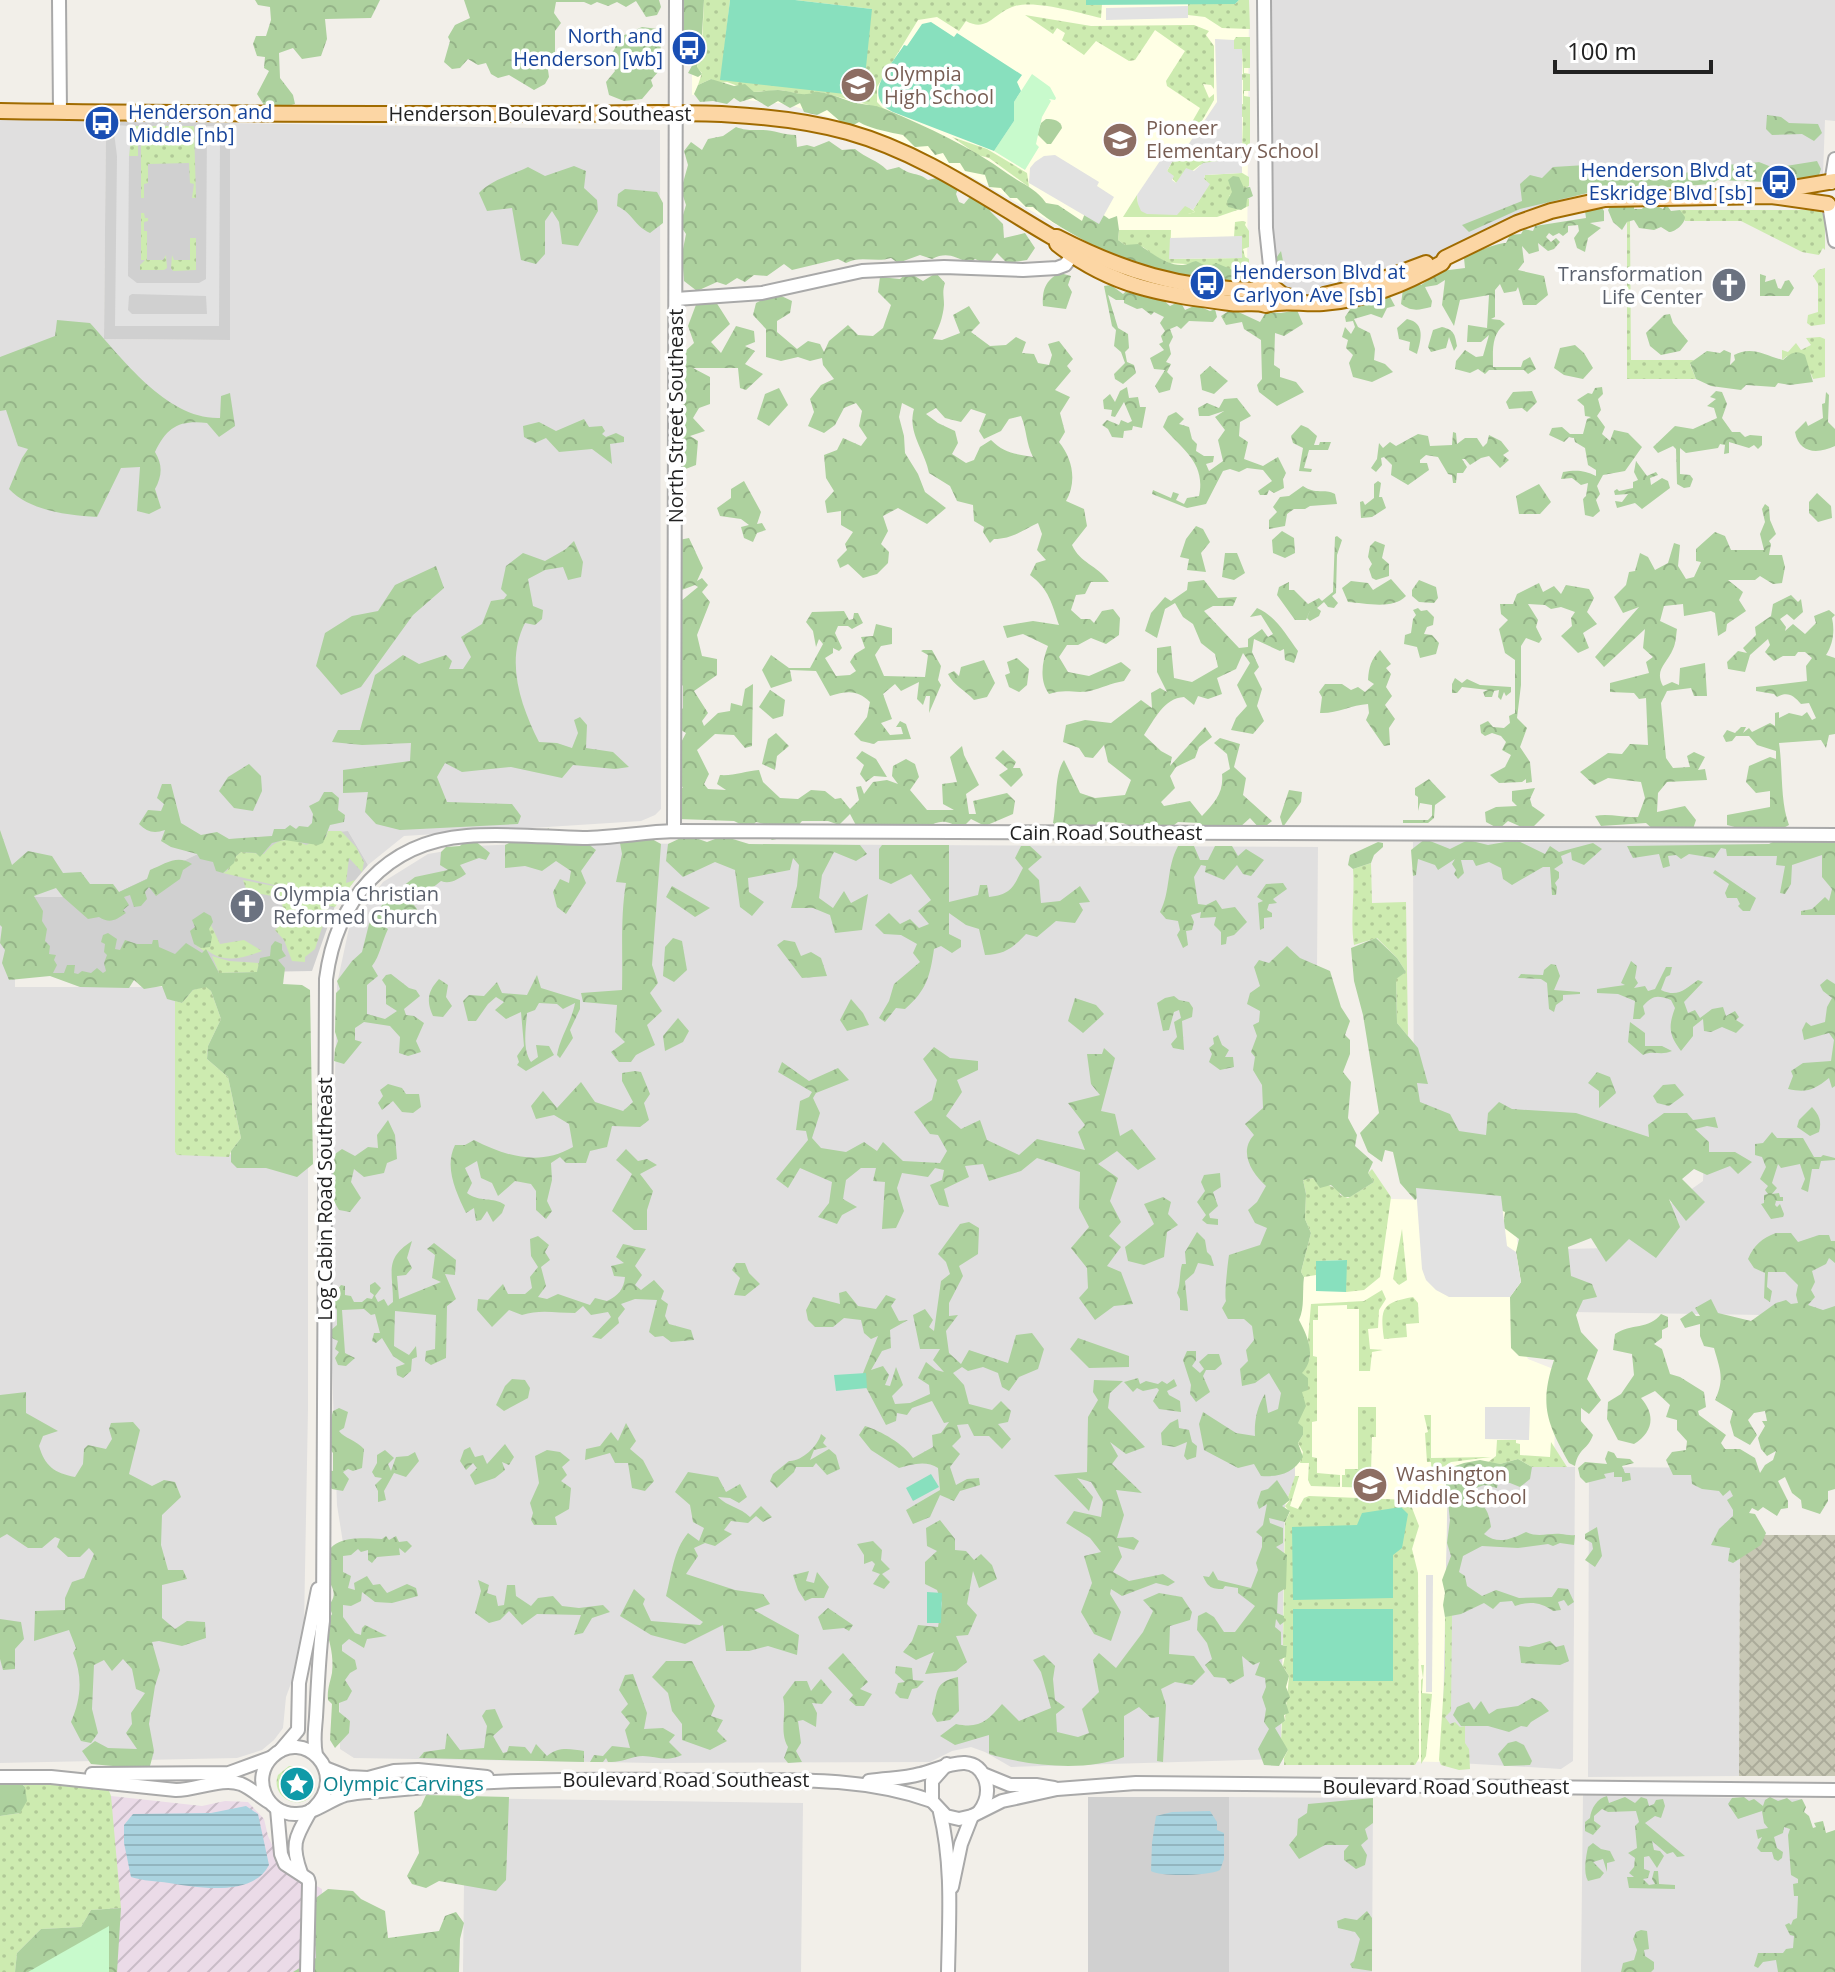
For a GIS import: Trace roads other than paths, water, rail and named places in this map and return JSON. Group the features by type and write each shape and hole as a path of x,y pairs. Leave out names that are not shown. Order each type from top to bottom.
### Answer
{"main road":[{"name":"Henderson Boulevard Southeast","path":"0,111 678,115 797,120 885,143 946,173 1052,237 1072,256 1125,282 1170,296 1210,298 1239,304 1266,292"},
{"name":"Henderson Boulevard Southeast","path":"1771,196 1793,188 1833,182"},
{"path":"1831,205 1825,195 1833,182"},
{"name":"Henderson Boulevard Southeast","path":"1052,237 1121,266 1169,281 1198,287 1266,292 1296,304 1324,303 1368,296 1415,277 1442,263 1445,258 1517,223 1551,211 1605,199 1771,196 1831,205"}],"street":[{"path":"59,0 60,112"},
{"name":"North Street Southeast","path":"674,831 676,0"},
{"path":"1264,0 1266,292"},
{"path":"1833,182 1835,159"},
{"path":"1831,205 1835,241"},
{"path":"676,299 762,293 862,271 1057,268 1065,265 1072,256"},
{"name":"Cain Road Southeast","path":"383,866 427,844 466,836 594,838 674,831 1835,835"},
{"name":"Log Cabin Road Southeast","path":"316,1755 313,1739 323,1621 324,1550 326,979 331,950 342,919 353,899 383,866"},
{"name":"Log Cabin Road Southeast","path":"272,1756 287,1746 298,1730 299,1683 324,1550"},
{"path":"0,1777 229,1773 295,1748 306,1749 316,1755 325,1768 328,1782 326,1792 295,1842 294,1854 301,1873"},
{"path":"272,1756 265,1766 262,1785 273,1806 281,1854 285,1864 308,1879 307,1972"},
{"path":"948,1972 950,1893 946,1841 940,1812 932,1801 932,1781 947,1764 966,1763 983,1774 987,1794 961,1844 950,1893"},
{"name":"Boulevard Road Southeast","path":"313,1809 347,1794 509,1780 862,1783 922,1774 947,1764"},
{"name":"Boulevard Road Southeast","path":"325,1768 348,1777 368,1778 394,1771 418,1770 509,1780"},
{"name":"Boulevard Road Southeast","path":"983,1774 1010,1785 1057,1789"},
{"path":"51,1777 176,1790 228,1781 241,1785 273,1806 292,1814 313,1809"},
{"name":"Boulevard Road Southeast","path":"862,1783 932,1801"},
{"name":"Boulevard Road Southeast","path":"975,1814 1002,1801 1057,1789 1136,1783 1835,1790"},
{"path":"940,1812 959,1819 975,1814"}],"water":[{"path":"246,1806 258,1814 269,1865 251,1882 209,1888 131,1877 124,1843 124,1825 133,1814 211,1813"},
{"path":"1210,1811 1217,1822 1217,1830 1224,1833 1224,1859 1220,1870 1185,1875 1151,1871 1156,1816 1172,1812"}],"place":[{"name":"North and Henderson [wb]","path":"689,48"},
{"name":"Olympia High School","path":"858,85"},
{"name":"Henderson and Middle [nb]","path":"102,123"},
{"name":"Pioneer Elementary School","path":"1120,140"},
{"name":"Henderson Blvd at Eskridge Blvd [sb]","path":"1779,182"},
{"name":"Henderson Blvd at Carlyon Ave [sb]","path":"1207,283"},
{"name":"Transformation Life Center","path":"1729,285"},
{"name":"Olympia Christian Reformed Church","path":"247,906"},
{"name":"Washington Middle School","path":"1370,1485"},
{"name":"Olympic Carvings","path":"297,1784"}]}
